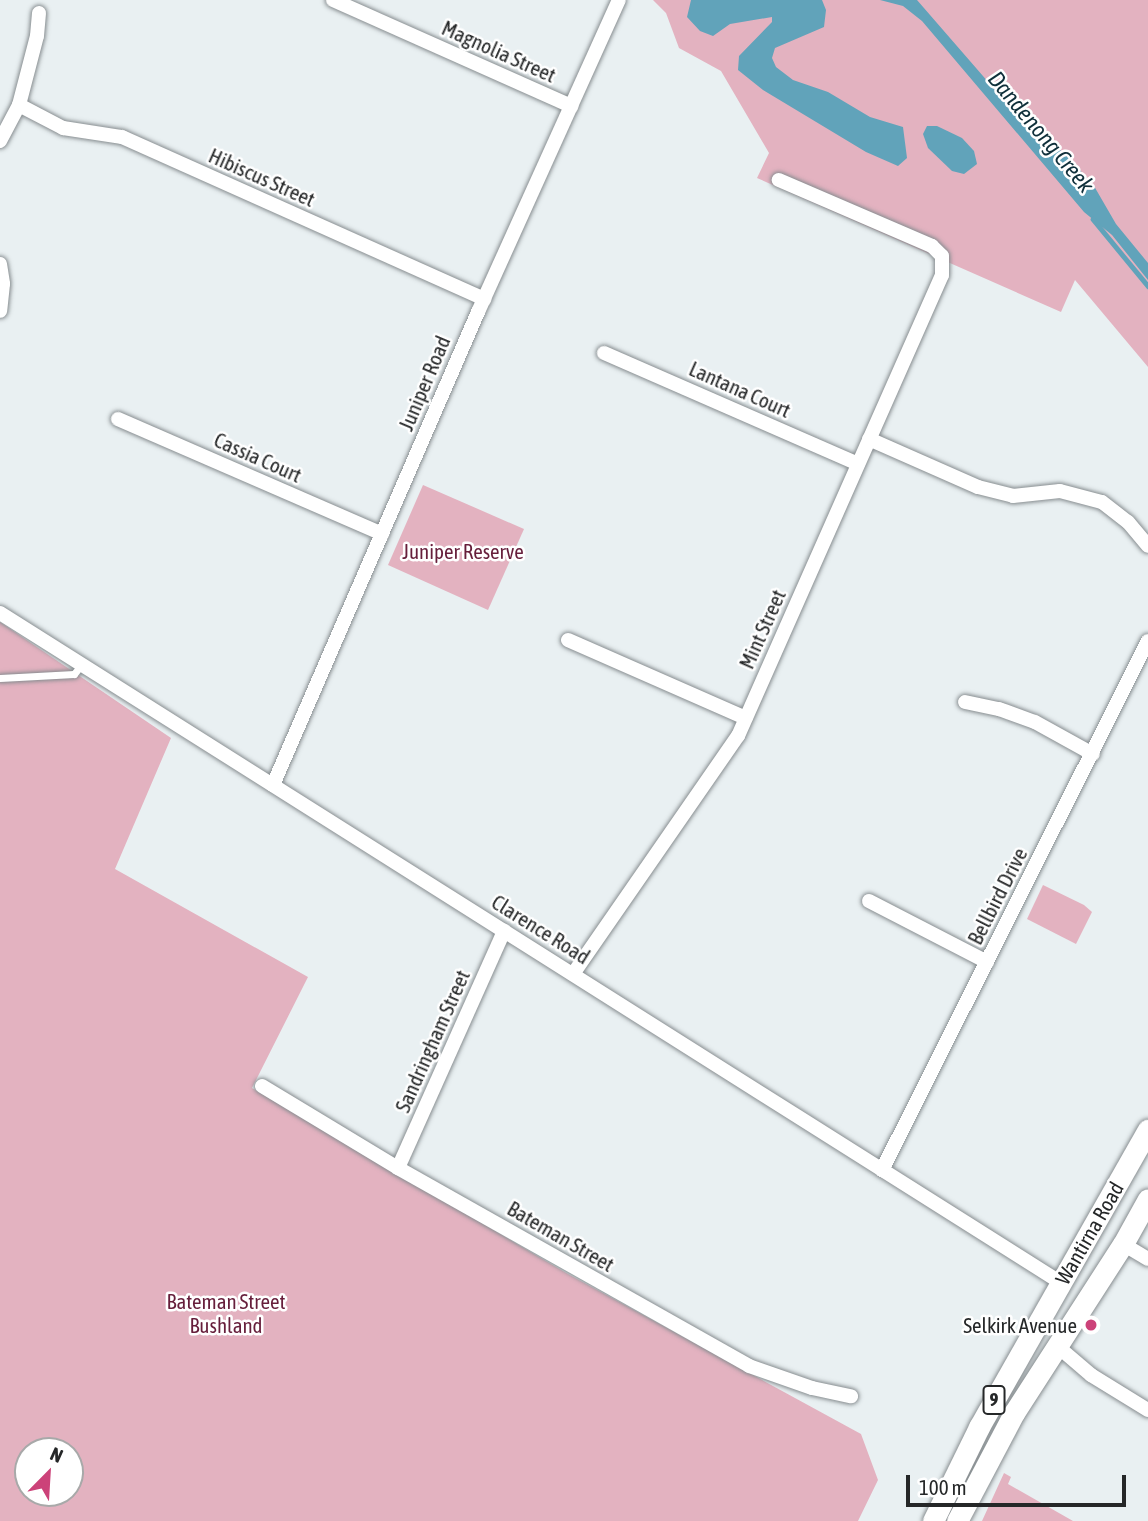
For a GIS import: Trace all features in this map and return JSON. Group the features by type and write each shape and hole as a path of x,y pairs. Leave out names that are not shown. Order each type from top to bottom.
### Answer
{"main road":[{"name":"Wantirna Road","path":"933,1521 959,1463 1148,1130"},
{"name":"Wantirna Road","path":"957,1521 990,1454 1148,1200"},
{"path":"1093,1227 1123,1244"},
{"path":"1060,1282 1086,1300"}],"street":[{"name":"Magnolia Street","path":"333,0 571,106"},
{"name":"Juniper Road","path":"273,785 484,299 619,0"},
{"path":"0,141 19,105 37,36 38,13"},
{"name":"Hibiscus Street","path":"19,105 63,128 122,137 484,299"},
{"name":"Mint Street","path":"573,974 738,736 942,275 942,256 932,246 779,180"},
{"path":"0,264 3,284 0,311"},
{"name":"Lantana Court","path":"604,353 858,464"},
{"name":"Cassia Court","path":"118,419 382,534"},
{"path":"869,439 978,487 1013,496 1060,491 1102,502 1128,523 1148,546"},
{"name":"Clarence Road","path":"0,612 1060,1282"},
{"path":"568,640 746,718"},
{"name":"Bellbird Drive","path":"882,1170 1148,641"},
{"path":"965,702 999,709 1035,722 1093,754"},
{"path":"869,901 987,962"},
{"name":"Sandringham Street","path":"398,1168 504,931"},
{"name":"Bateman Street","path":"262,1086 398,1168 749,1366 812,1388 851,1396"},
{"path":"1123,1244 1148,1259"},
{"path":"1056,1345 1091,1375 1148,1410"}],"lane":[{"path":"0,678 74,674 81,665"}],"green space":[{"path":"653,0 1148,0 1148,367 1075,280 1061,312 757,178 769,153 721,71 679,48 666,13"},
{"name":"Juniper Reserve","path":"423,485 524,529 488,610 388,565"},
{"name":"Bateman Street Bushland","path":"0,622 171,738 115,869 308,977 252,1088 568,1274 861,1434 878,1480 858,1521 0,1521"},
{"path":"1043,885 1084,905 1092,912 1076,944 1027,919"},
{"path":"1004,1473 1011,1477 1008,1484 1073,1521 982,1521"}],"water":[{"path":"691,0 822,0 826,10 824,27 775,48 772,58 776,67 793,80 828,92 870,117 903,127 907,158 898,166 866,152 763,90 738,70 739,56 772,22 772,17 730,24 713,36 700,31 687,17"},
{"path":"880,0 917,0 996,91 1070,159 1094,186 1116,224 1148,263 1148,280 1112,235 1084,212 922,21 903,6"},
{"path":"927,126 937,126 962,138 974,151 977,164 964,174 952,171 928,148 923,134"}],"waterway":[{"name":"Dandenong Creek","path":"1093,219 1148,286"}],"place":[{"name":"Selkirk Avenue","path":"1091,1325"}]}
